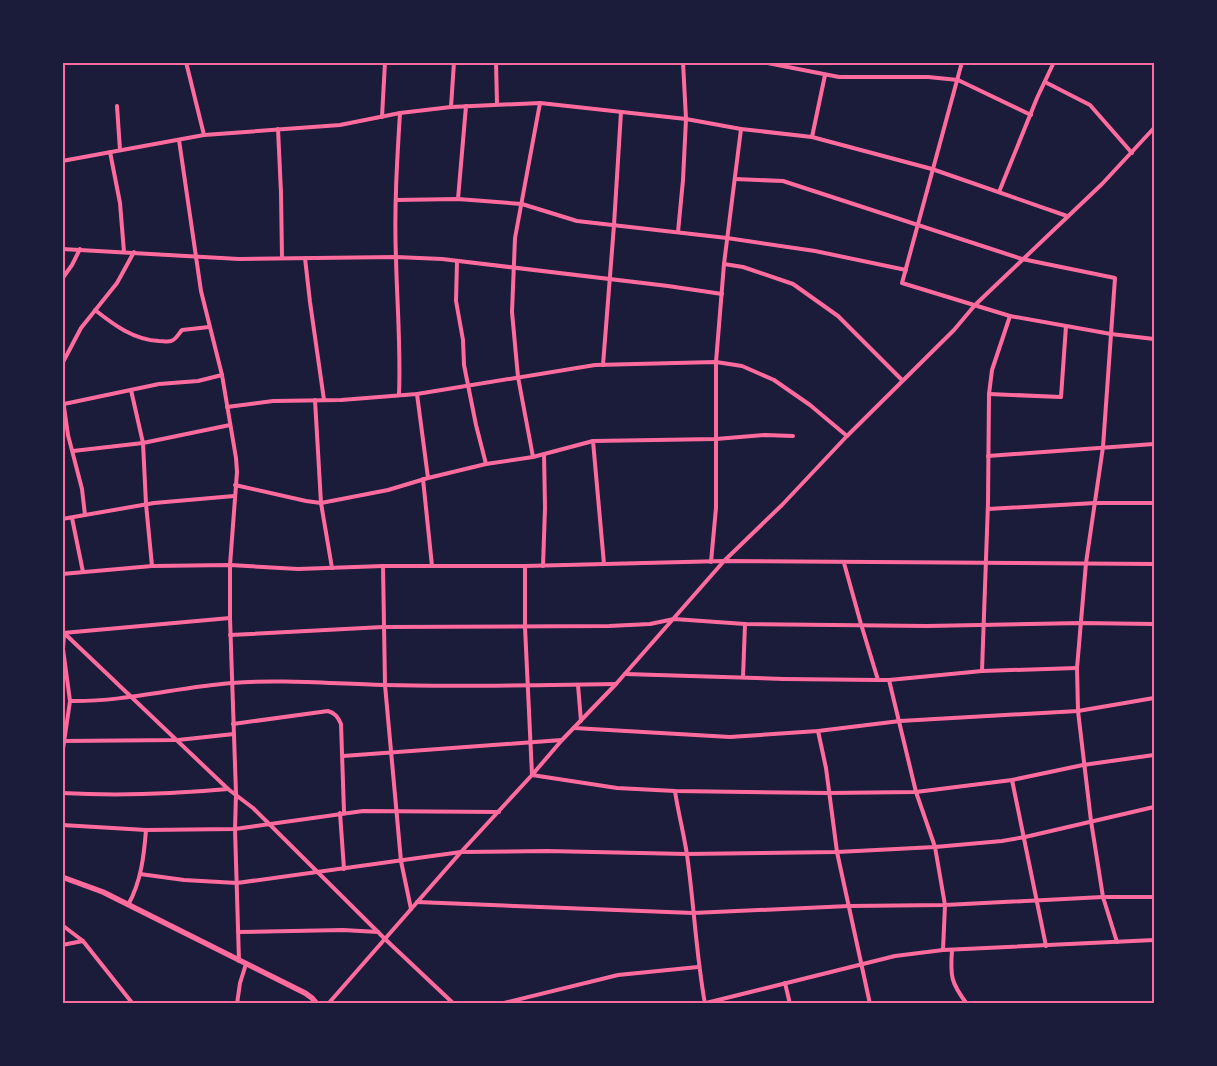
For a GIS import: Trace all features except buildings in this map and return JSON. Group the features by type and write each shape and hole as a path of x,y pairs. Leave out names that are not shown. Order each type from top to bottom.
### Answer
{"main road":[{"path":"62,877 103,892 305,993 317,1004"}],"street":[{"path":"186,62 204,135"},
{"path":"382,117 384,62"},
{"path":"451,107 454,62"},
{"path":"496,62 497,104"},
{"path":"678,232 686,119 683,62"},
{"path":"762,62 844,78 928,77 958,80 1030,115"},
{"path":"962,62 902,281 904,285 1010,316 1111,334 1154,339"},
{"path":"999,192 1054,62"},
{"path":"812,137 825,75"},
{"path":"1045,82 1090,105 1132,153"},
{"path":"534,457 518,377 512,312 516,235 540,103"},
{"path":"62,161 204,135 340,125 400,113 451,107 540,103 686,119 741,129 812,137 932,169 1067,216"},
{"path":"117,106 120,150"},
{"path":"458,200 466,106"},
{"path":"603,365 621,112"},
{"path":"399,395 401,358 396,256 396,200 400,113"},
{"path":"328,1004 461,852 532,776 562,740 616,684 724,561 782,505 902,380 954,330 975,305 1132,153 1154,128"},
{"path":"278,129 282,258"},
{"path":"711,562 716,508 716,362 724,264 741,129"},
{"path":"180,140 201,291 222,376 236,458 230,565 230,636 236,794 235,829 239,961"},
{"path":"110,152 120,203 124,252"},
{"path":"734,178 782,181 1022,258 1115,278 1103,447 1086,563 1077,668 1078,711 1091,821 1103,897 1117,942"},
{"path":"396,200 458,200 522,204 577,221 727,238 815,251 906,270"},
{"path":"62,248 239,259 396,256 457,261 722,294"},
{"path":"62,279 80,249"},
{"path":"62,364 81,328 117,283 134,252"},
{"path":"305,258 324,400"},
{"path":"457,261 456,301 468,384 486,464"},
{"path":"724,264 743,267 793,284 838,316 902,380"},
{"path":"95,310 114,325 130,334 156,341 173,341 184,329 209,327"},
{"path":"982,672 988,509 989,394 992,370 1010,316"},
{"path":"989,394 1061,397 1066,326"},
{"path":"227,407 273,401 340,400 417,394 468,384 603,365 716,362 742,366 774,380 810,405 847,436"},
{"path":"64,404 159,384 198,381 222,376"},
{"path":"131,390 143,442 152,566"},
{"path":"62,393 68,435 82,489 85,515"},
{"path":"417,394 432,566"},
{"path":"315,400 321,502 332,568"},
{"path":"73,451 143,442 230,425"},
{"path":"62,436 68,435"},
{"path":"235,485 306,501 321,502 388,490 425,478 486,464 534,457 592,441 716,439 765,435 793,436"},
{"path":"592,441 604,564"},
{"path":"988,456 1154,444"},
{"path":"543,566 544,454"},
{"path":"62,519 146,504 234,496"},
{"path":"988,509 1154,502"},
{"path":"72,518 83,572"},
{"path":"62,574 152,566 230,565 298,569 383,566 543,566 724,561 1154,564"},
{"path":"844,563 860,624 878,680"},
{"path":"383,566 385,685 401,861 411,909"},
{"path":"525,566 532,776"},
{"path":"63,633 230,618"},
{"path":"230,636 383,627 526,627 650,624 674,619 745,624 1154,624"},
{"path":"743,677 745,624"},
{"path":"62,756 70,701 63,649 63,633"},
{"path":"63,633 133,697 228,789 269,824 385,939 454,1004"},
{"path":"625,674 889,680 982,672 1077,668"},
{"path":"889,680 916,792 935,847 945,905 944,950"},
{"path":"70,701 133,697 232,683 308,682 385,685 616,684"},
{"path":"62,686 68,685"},
{"path":"578,685 581,721"},
{"path":"574,728 730,736 818,731 900,721 1078,711 1154,698"},
{"path":"233,724 328,711 336,715 341,724 343,756 342,813 344,869"},
{"path":"818,731 826,766 837,852 870,1004"},
{"path":"64,741 178,740 234,734"},
{"path":"343,756 562,740"},
{"path":"532,776 617,788 675,791 916,792 1012,780 1084,765 1154,755"},
{"path":"1012,780 1046,946"},
{"path":"62,793 108,795 228,789"},
{"path":"675,791 686,854 698,966 704,1003 895,956 944,950 1154,940"},
{"path":"140,874 184,880 237,883 461,852 547,851 686,854 837,852 935,847 1025,837 1154,807"},
{"path":"62,825 146,830 235,829 342,813 397,811 499,812"},
{"path":"128,905 140,874 146,830"},
{"path":"417,902 693,913 849,906 945,905 1103,897 1154,897"},
{"path":"62,926 83,941 133,1004"},
{"path":"238,932 343,930 378,932"},
{"path":"62,944 83,941"},
{"path":"952,950 951,978 967,1004"},
{"path":"237,1004 240,982 246,964"},
{"path":"500,1004 618,975 698,966"},
{"path":"785,983 790,1004"}]}
